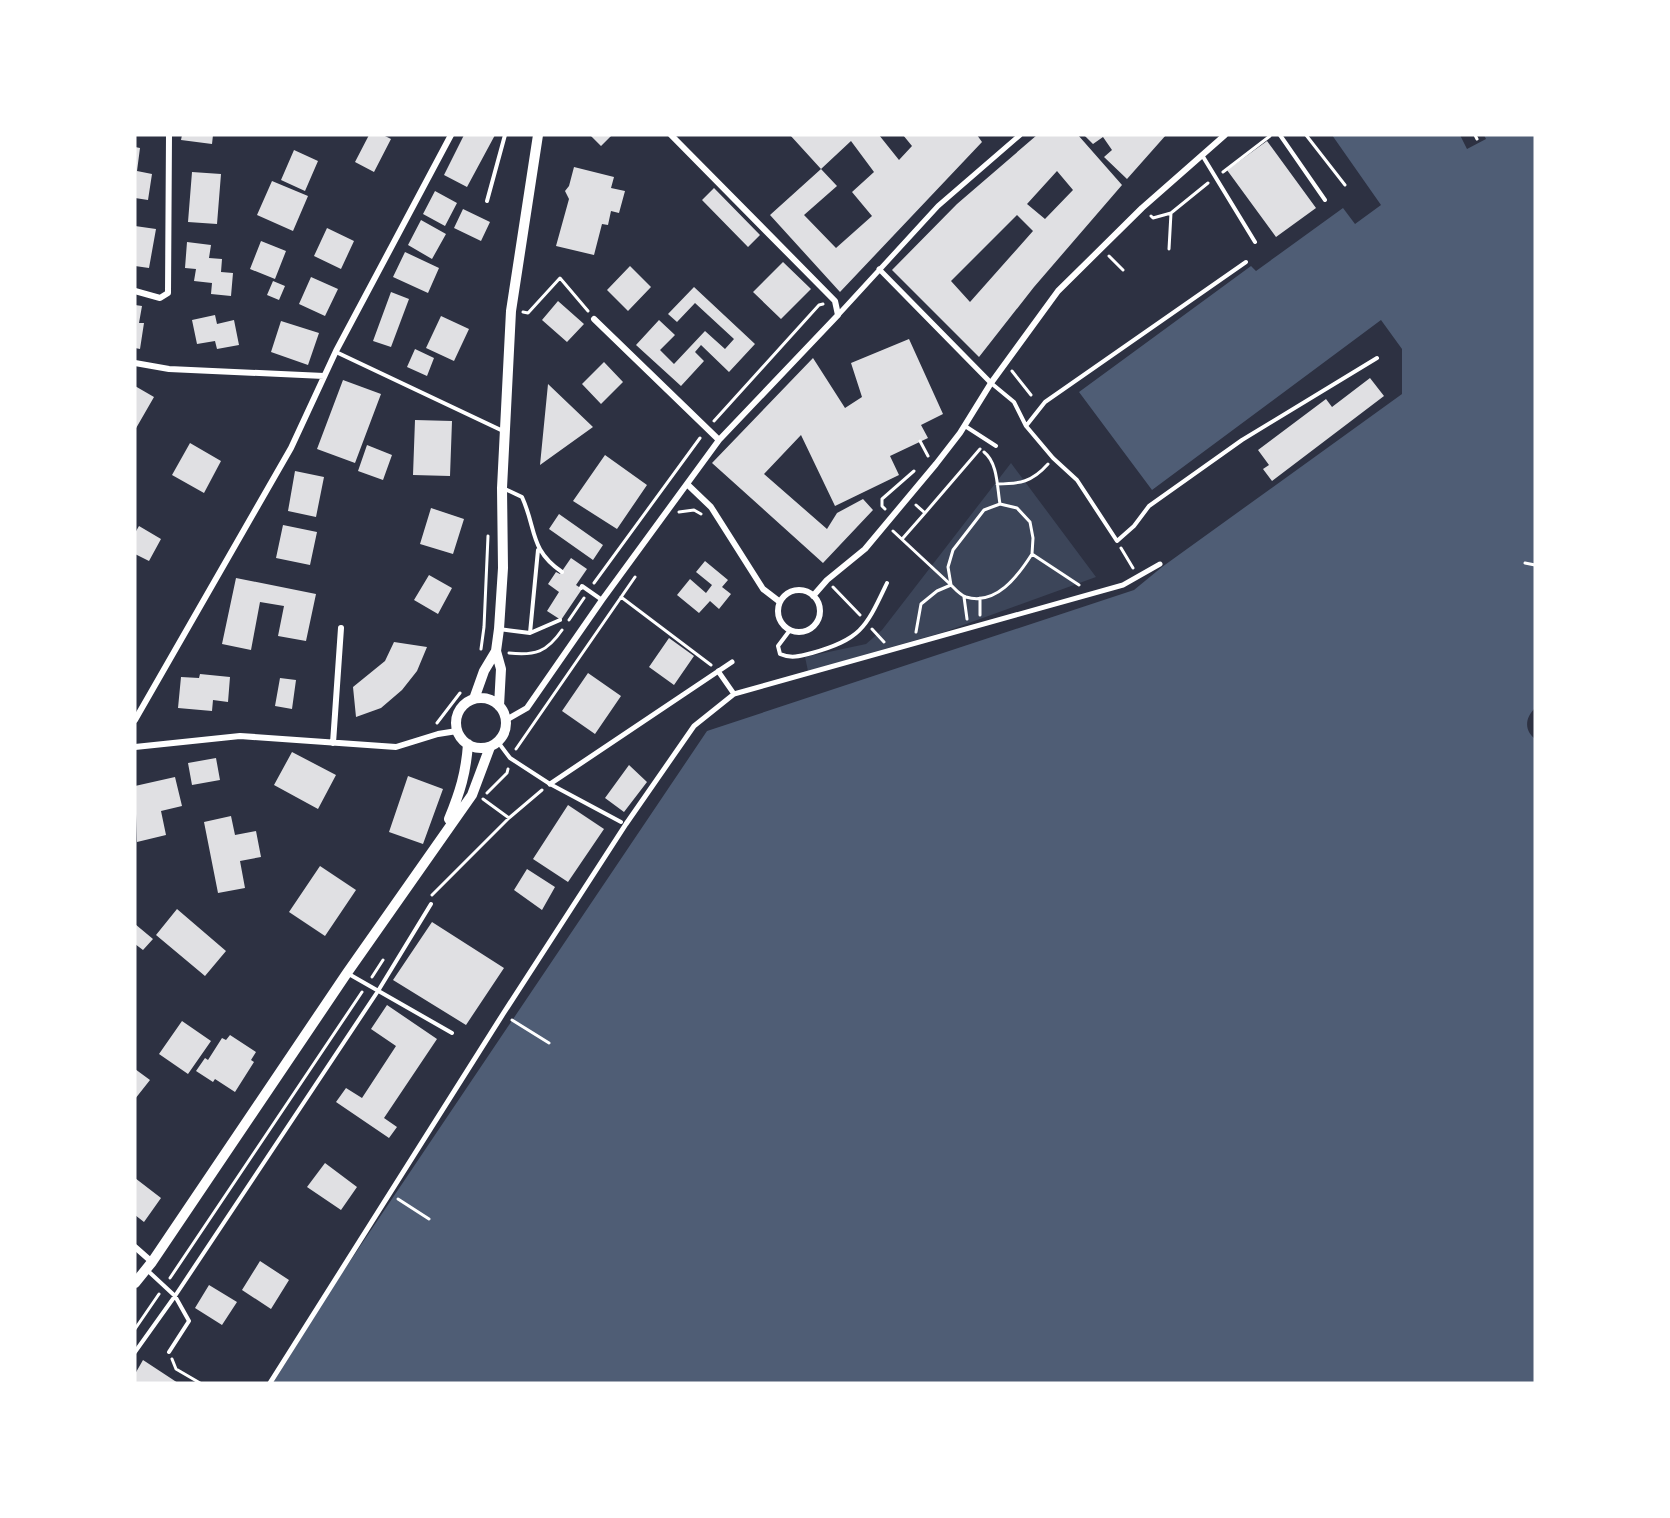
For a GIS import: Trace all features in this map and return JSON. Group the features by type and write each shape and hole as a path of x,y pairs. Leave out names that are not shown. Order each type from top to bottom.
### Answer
{"main road":[{"path":"474,699 484,671 496,651 499,629 503,568 502,488 512,311 538,135"},
{"path":"135,1283 472,795 494,744 503,736 506,720 499,706 501,669 496,651"},
{"path":"494,744 475,747 468,744 461,738 456,723 461,708 474,699 488,699 499,706"},
{"path":"443,834 461,791 468,744"}],"street":[{"path":"135,291 160,298 168,293 168,135"},
{"path":"135,720 291,448 336,351 451,135"},
{"path":"671,135 835,301 838,315"},
{"path":"506,720 527,708 602,600 719,440 938,206 1020,135"},
{"path":"813,596 827,580 865,549 908,498 960,433 991,383 1058,291 1142,208 1225,135"},
{"path":"879,269 991,383"},
{"path":"594,319 719,440"},
{"path":"135,363 169,369 324,376"},
{"path":"687,484 711,507 763,589 780,603"},
{"path":"270,1383 503,1014 694,726 734,694 1123,585 1160,564"},
{"path":"798,590 813,596 819,605 818,621 806,631 790,630 780,618 780,603 788,594 798,590"},
{"path":"333,743 340,628"},
{"path":"550,784 732,662"},
{"path":"718,671 734,694"},
{"path":"135,747 240,736 396,747 457,730"},
{"path":"135,1247 149,1265"}],"lane":[{"path":"487,201 505,135"},
{"path":"1280,135 1324,200"},
{"path":"1202,155 1255,242"},
{"path":"1026,426 1045,402 1246,262"},
{"path":"336,351 505,432"},
{"path":"991,383 1014,402 1026,426 1053,458 1077,480 1117,541 1134,526 1149,506 1233,447 1377,358"},
{"path":"964,426 996,446"},
{"path":"502,488 522,497 529,513 538,550 530,633"},
{"path":"538,550 549,564 562,572"},
{"path":"790,630 778,646 780,654 786,657 799,657 835,647 856,635 867,623 887,583"},
{"path":"581,588 582,586 602,600"},
{"path":"499,629 530,633 560,620"},
{"path":"494,744 510,758 550,784 621,822"},
{"path":"135,1352 175,1296 378,991 431,904"},
{"path":"347,973 452,1033"},
{"path":"149,1265 175,1296 189,1321 169,1352"}],"path":[{"path":"1306,135 1345,185"},
{"path":"1142,208 1153,218 1171,213 1169,249"},
{"path":"512,311 528,313 560,278 590,313 597,316 594,319"},
{"path":"481,647 496,651 530,654 544,650 556,639 588,591 707,429 819,305 835,301"},
{"path":"1005,363 1031,395"},
{"path":"960,433 990,457 1000,504"},
{"path":"921,441 928,458"},
{"path":"902,539 980,449"},
{"path":"997,484 1016,484 1036,477 1053,458"},
{"path":"893,515 882,506 882,499 921,465"},
{"path":"908,498 925,513"},
{"path":"886,524 951,585 964,597 980,598 1002,590 1019,575 1032,554 1033,538 1030,522 1017,508 1000,504 984,510 953,550 948,567 951,585"},
{"path":"678,512 694,510 708,519"},
{"path":"480,656 484,627 488,532"},
{"path":"1117,541 1139,577"},
{"path":"1032,554 1092,594"},
{"path":"1525,563 1535,565"},
{"path":"482,798 507,773 510,758 640,569"},
{"path":"914,643 921,604 937,591 951,585"},
{"path":"621,597 707,662"},
{"path":"964,597 968,629"},
{"path":"980,598 980,625"},
{"path":"436,725 462,691"},
{"path":"503,1014 549,1043"},
{"path":"389,1194 429,1219"},
{"path":"169,1352 176,1369 200,1383"}],"shaded area":[{"path":"1332,135 1460,135 1467,149 1486,139 1484,135 1535,135 1535,708 1527,724 1529,732 1535,739 1535,1383 273,1383 332,1288 707,731 1134,590 1162,567 1402,394 1402,349 1381,320 1152,490 1079,392 1251,266 1256,271 1343,208 1355,224 1381,205"},
{"path":"1011,463 1096,577 944,632 808,671 805,657 866,644 882,630"}],"building":[{"path":"182,135 213,135 212,144 181,140"},
{"path":"369,135 383,135 391,139 374,172 355,162"},
{"path":"464,135 495,135 467,187 444,175"},
{"path":"590,135 612,135 601,146"},
{"path":"790,135 879,135 899,160 912,146 903,135 977,135 982,142 840,292 770,215 821,169","holes":["851,141 874,172 852,192 872,216 836,248 804,215 837,186 821,169"]},
{"path":"1037,135 1078,135 1122,185 1034,287 979,357 892,270 957,204","holes":["1057,171 1073,190 1045,219 1027,204","1017,215 1033,231 970,302 951,281"]},
{"path":"1084,135 1166,135 1127,179 1104,157 1112,150 1103,137 1093,144"},
{"path":"1267,141 1316,208 1276,237 1227,170"},
{"path":"135,147 140,148 137,171 152,174 148,200 135,198"},
{"path":"294,150 318,161 305,191 281,180"},
{"path":"574,167 614,177 611,188 625,191 619,213 611,211 608,225 602,224 594,255 556,246 569,199 565,191 569,186"},
{"path":"192,172 221,174 217,224 188,222"},
{"path":"272,181 308,196 293,231 257,215"},
{"path":"714,188 760,235 748,247 702,200"},
{"path":"435,191 457,203 445,226 423,214"},
{"path":"463,209 490,222 481,241 454,228"},
{"path":"421,220 446,234 432,259 408,245"},
{"path":"135,226 156,229 149,268 135,266"},
{"path":"327,228 354,241 341,269 314,256"},
{"path":"261,241 286,251 275,279 250,269"},
{"path":"187,242 211,245 209,258 222,259 221,272 233,273 231,296 211,294 212,283 194,281 196,269 185,268"},
{"path":"405,252 439,268 428,293 393,277"},
{"path":"783,262 811,289 781,319 753,292"},
{"path":"630,266 651,287 628,311 607,290"},
{"path":"311,277 338,289 325,316 299,304"},
{"path":"273,281 285,286 279,300 267,295"},
{"path":"694,287 755,344 729,372 701,345 695,352 704,361 681,386 636,345 659,320 675,335 660,350 674,364 705,331 725,349 734,339 695,303 677,322 668,314"},
{"path":"391,292 409,299 391,347 373,341"},
{"path":"558,301 584,324 567,342 542,320"},
{"path":"135,305 142,306 139,323 144,323 140,349 135,348"},
{"path":"215,315 217,324 234,320 239,345 217,349 215,341 197,344 192,320"},
{"path":"441,316 469,329 454,361 426,348"},
{"path":"281,321 319,333 308,365 271,352"},
{"path":"909,339 943,414 921,425 928,438 890,456 899,475 835,506 801,435 764,474 827,529 837,513 863,499 873,510 823,563 712,463 813,358 845,408 862,397 851,363"},
{"path":"415,349 434,358 427,376 407,367"},
{"path":"604,362 623,382 601,404 582,384"},
{"path":"1370,378 1384,396 1272,481 1263,469 1269,465 1258,450 1326,399 1332,407"},
{"path":"343,380 381,394 355,463 317,449"},
{"path":"548,384 593,427 540,465"},
{"path":"135,386 154,397 135,430"},
{"path":"415,420 452,421 450,476 413,475"},
{"path":"190,443 221,461 204,493 172,475"},
{"path":"367,445 392,455 383,480 358,471"},
{"path":"605,455 647,485 617,529 573,501"},
{"path":"295,471 324,477 316,517 288,511"},
{"path":"431,508 464,519 453,554 420,544"},
{"path":"559,514 603,545 593,560 549,529"},
{"path":"283,525 317,532 310,565 276,558"},
{"path":"139,526 161,539 149,561 135,554 135,533"},
{"path":"571,558 587,569 576,585 582,589 561,620 547,611 559,592 548,584 556,572 560,574"},
{"path":"705,561 728,580 722,587 731,594 719,609 710,601 699,613 677,595 690,579 706,593 712,585 696,572"},
{"path":"429,575 452,588 438,614 414,600"},
{"path":"236,578 316,594 306,641 278,636 284,606 260,602 251,650 222,644"},
{"path":"669,638 694,656 674,685 649,667"},
{"path":"394,642 427,647 417,671 402,690 381,708 356,717 353,687 385,661"},
{"path":"588,673 621,696 595,734 562,711"},
{"path":"200,674 230,677 228,702 213,700 212,711 178,708 181,677 199,678"},
{"path":"280,678 296,680 292,709 275,706"},
{"path":"292,752 336,775 318,809 274,785"},
{"path":"216,758 220,780 192,785 188,763"},
{"path":"629,765 647,782 624,812 605,798"},
{"path":"408,776 443,789 423,844 389,832"},
{"path":"175,777 182,806 161,811 166,835 137,842 135,786"},
{"path":"568,805 604,829 568,882 533,859"},
{"path":"231,816 235,835 256,831 261,857 240,861 245,888 218,893 204,822"},
{"path":"320,866 356,890 325,936 289,912"},
{"path":"527,869 555,887 542,910 514,890"},
{"path":"177,909 226,951 205,976 156,935"},
{"path":"432,922 504,968 466,1025 393,980"},
{"path":"135,924 153,939 143,950 135,944"},
{"path":"387,1005 437,1039 384,1118 397,1127 389,1138 336,1102 346,1088 362,1098 396,1046 371,1029"},
{"path":"182,1021 211,1041 188,1074 159,1054"},
{"path":"230,1035 256,1052 251,1060 254,1062 235,1092 215,1079 213,1082 196,1071 205,1058 208,1060 222,1038 226,1040"},
{"path":"135,1069 150,1080 135,1099"},
{"path":"325,1163 357,1187 341,1210 307,1187"},
{"path":"135,1178 161,1198 144,1222 135,1215"},
{"path":"260,1261 289,1280 271,1309 242,1290"},
{"path":"209,1285 237,1302 222,1325 195,1308"},
{"path":"143,1360 178,1383 135,1383 135,1374"}]}
